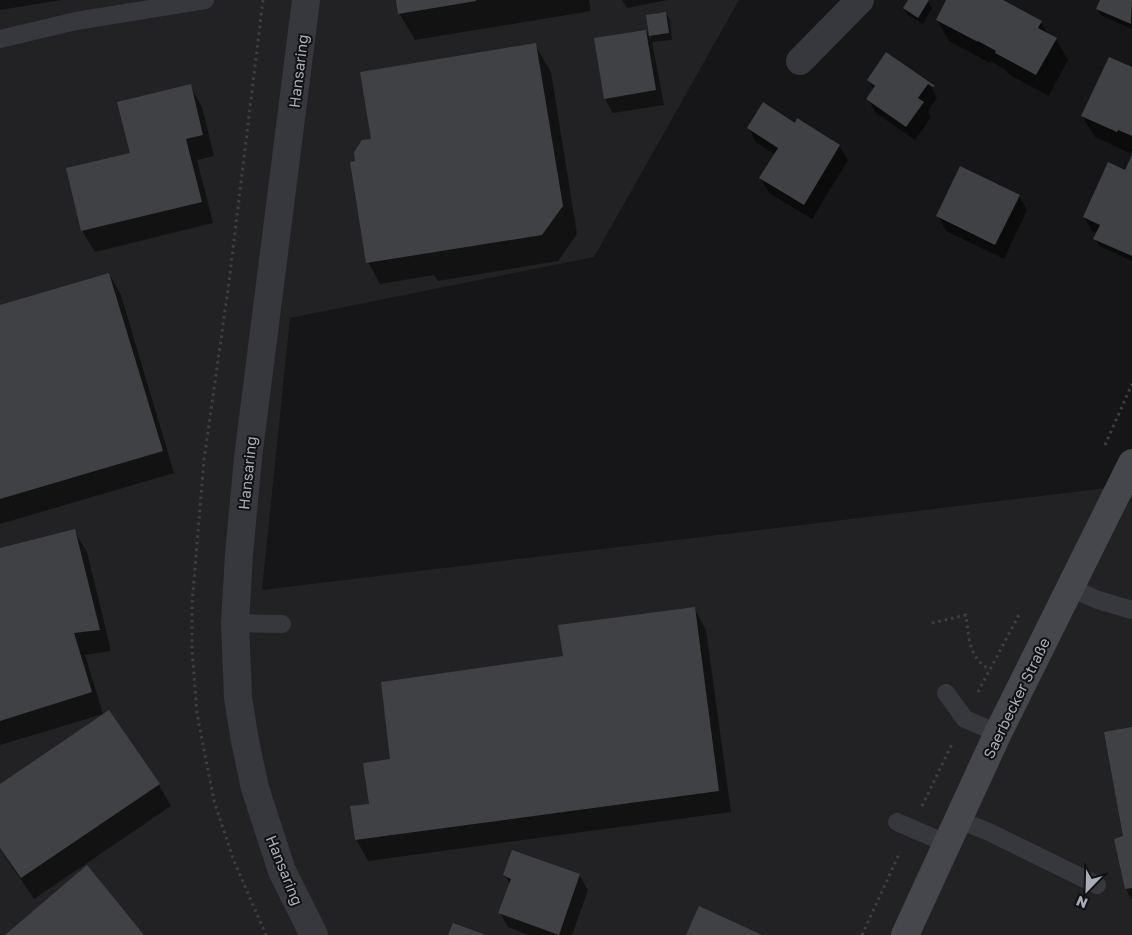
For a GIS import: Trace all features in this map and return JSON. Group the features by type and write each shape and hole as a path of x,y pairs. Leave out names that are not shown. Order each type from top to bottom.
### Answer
{"street":[{"name":"Hansaring","path":"306,0 248,458 235,624 238,698 255,788 282,871 314,935"},
{"path":"800,61 860,0"},
{"name":"Saerbecker Straße","path":"905,935 998,733 1132,463"}],"lane":[{"path":"0,39 76,21 205,0"},
{"path":"1071,588 1098,600 1132,610"},
{"path":"235,624 282,624"},
{"path":"946,693 965,719 998,733"},
{"path":"898,822 953,832 989,832 1097,885"}],"path":[{"path":"932,623 966,616 970,647 980,664 989,669"},
{"path":"931,788 944,762"},
{"path":"862,935 893,866"}],"shaded area":[{"path":"0,0 739,0 594,257 290,318 262,590 1132,485 1132,935 0,935"}],"building":[{"path":"396,0 476,0 476,1 398,14"},
{"path":"908,0 929,0 918,18 903,8"},
{"path":"946,0 1003,0 1042,21 1038,28 1057,38 1036,75 995,53 996,51 978,41 936,20"},
{"path":"1100,0 1132,0 1131,24 1096,9"},
{"path":"666,12 669,33 649,36 646,15"},
{"path":"646,30 656,90 604,99 594,38"},
{"path":"536,43 563,206 542,235 366,263 350,162 355,161 354,152 362,140 371,139 360,72"},
{"path":"886,52 935,86 933,87 928,84 918,98 924,102 906,127 866,99 875,86 867,80"},
{"path":"1109,57 1132,67 1132,136 1118,130 1117,132 1081,116"},
{"path":"191,84 203,135 186,139 202,202 81,231 66,168 130,153 117,102"},
{"path":"763,102 795,123 797,118 840,145 804,205 759,178 778,148 747,128"},
{"path":"1132,155 1132,256 1093,239 1100,225 1083,217 1108,162 1125,170"},
{"path":"960,166 1020,195 995,245 936,216"},
{"path":"109,273 163,451 0,499 0,305"},
{"path":"75,529 100,630 74,633 92,692 0,721 0,548"},
{"path":"695,607 719,791 355,840 350,806 369,804 363,763 390,759 381,682 563,656 558,625"},
{"path":"109,710 160,784 21,878 0,848 0,784"},
{"path":"1132,727 1132,888 1125,889 1114,839 1123,836 1104,732"},
{"path":"512,850 580,874 559,935 498,913 511,879 503,875"},
{"path":"87,865 144,935 5,935"},
{"path":"699,906 762,935 686,935"},
{"path":"453,923 486,935 448,935"}]}
